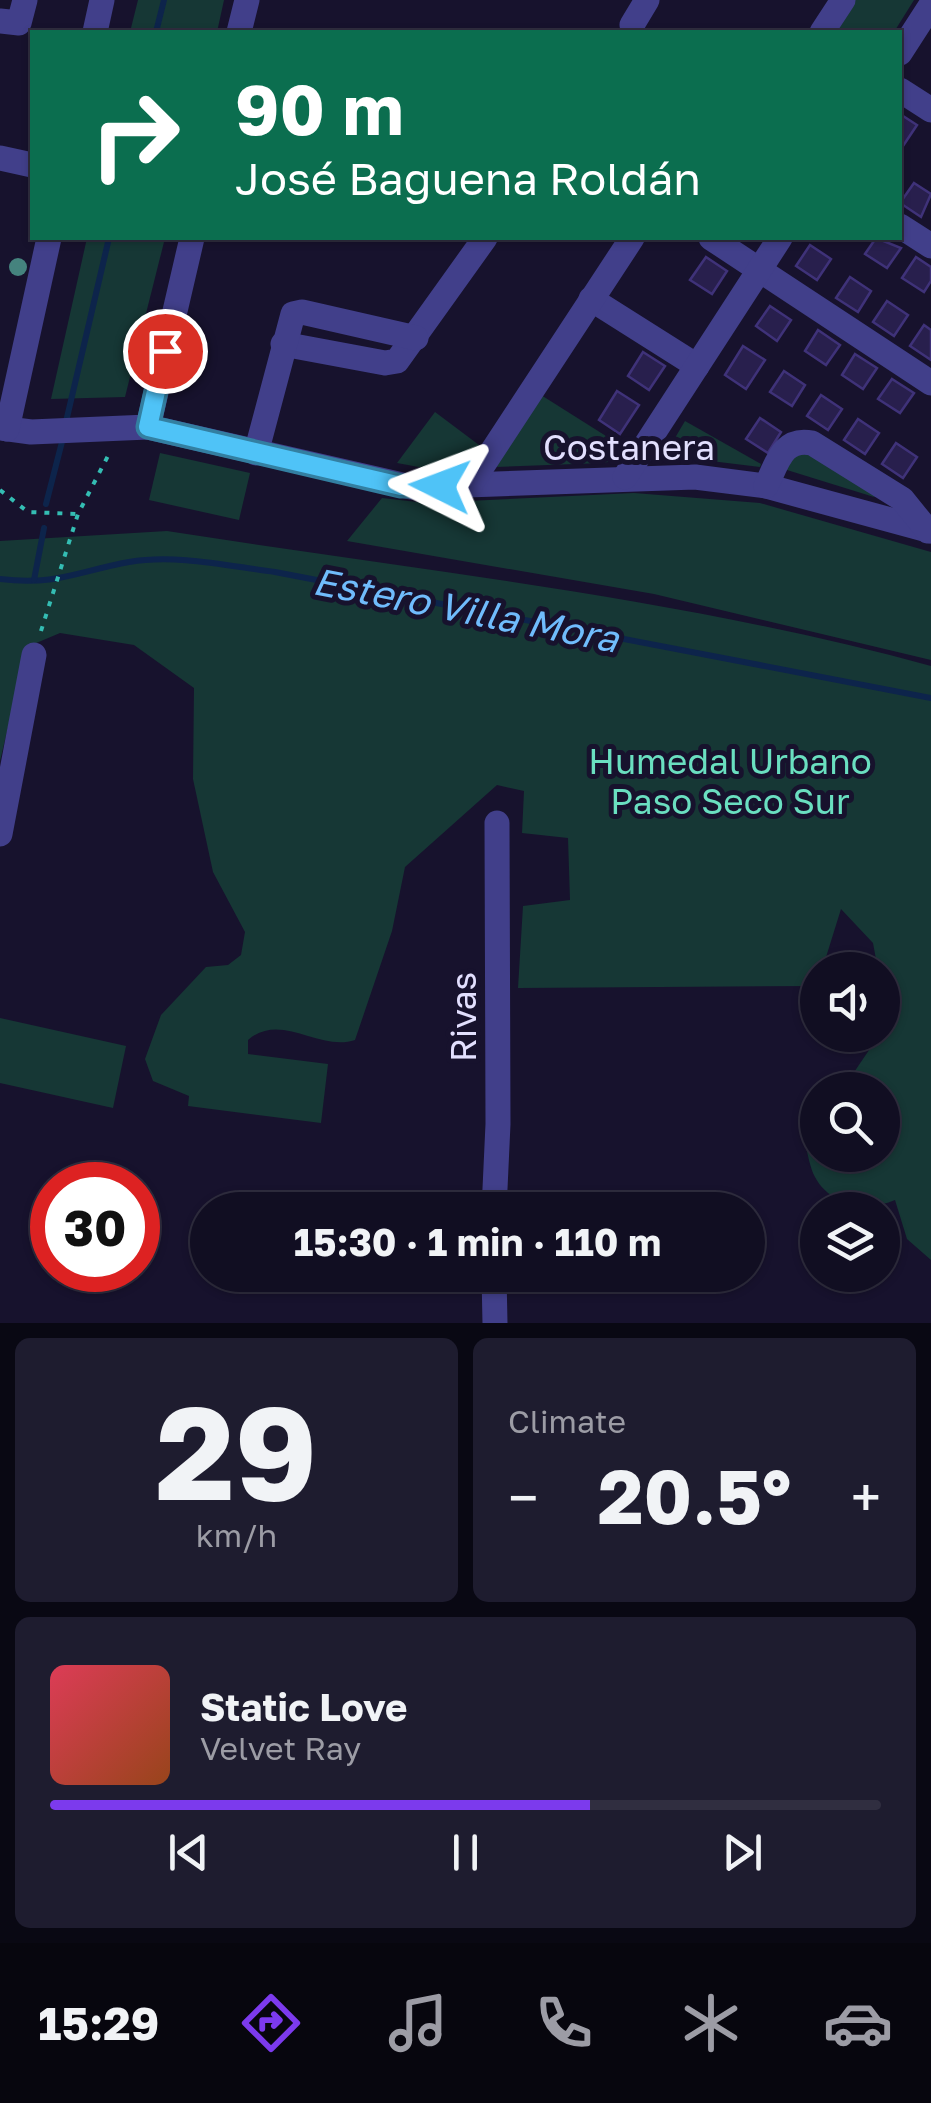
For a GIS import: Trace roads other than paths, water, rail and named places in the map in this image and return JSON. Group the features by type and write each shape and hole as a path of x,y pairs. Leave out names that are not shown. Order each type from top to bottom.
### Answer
{"street":[{"path":"0,21 19,23 26,0"},
{"path":"95,30 102,0"},
{"path":"240,30 247,0"},
{"path":"632,25 647,0"},
{"path":"823,30 843,0"},
{"path":"902,50 931,5"},
{"path":"902,91 931,110"},
{"path":"0,158 30,165"},
{"path":"902,227 931,246"},
{"path":"3,428 49,240"},
{"path":"127,427 191,240"},
{"path":"256,453 290,318 302,312 416,338 483,240"},
{"path":"470,485 631,240"},
{"path":"714,240 931,383"},
{"path":"625,477 779,240"},
{"path":"592,299 697,366"},
{"name":"Costanera","path":"3,428 42,432 127,427 401,486 694,477 766,486 930,531"},
{"path":"766,486 788,445 812,442 902,499 930,531"},
{"path":"0,834 34,655"},
{"name":"Rivas","path":"495,1192 496,822"},
{"path":"494,1292 494,1323"}],"waterway":[{"path":"156,30 164,0"},
{"path":"65,426 109,240"},
{"path":"46,504 63,438"},
{"path":"34,580 44,528"},
{"name":"Estero Villa Mora","path":"0,579 52,579 147,560 221,564 931,698"}],"park label":[{"name":"Humedal Urbano Paso Seco Sur","path":"730,781"}]}
